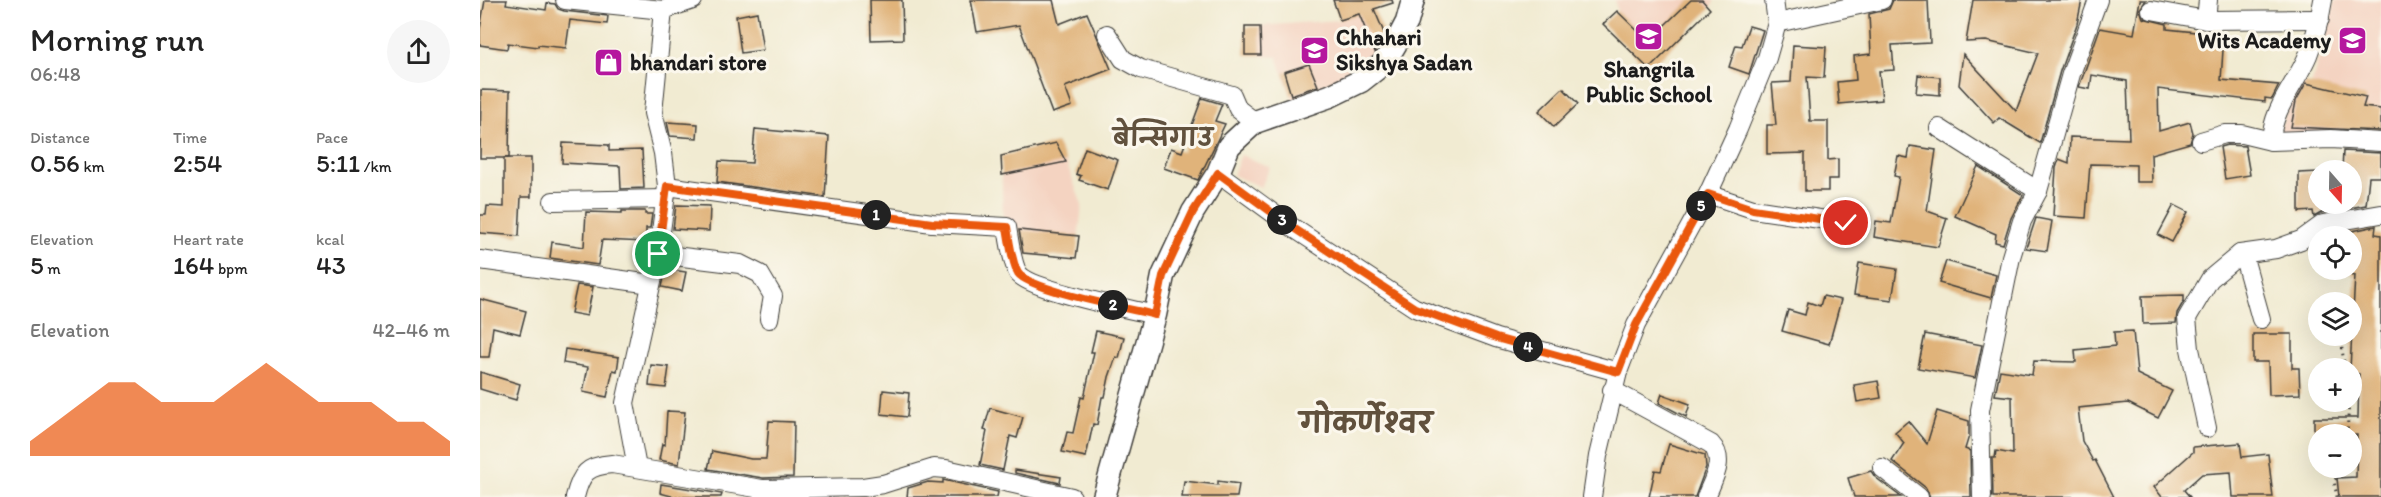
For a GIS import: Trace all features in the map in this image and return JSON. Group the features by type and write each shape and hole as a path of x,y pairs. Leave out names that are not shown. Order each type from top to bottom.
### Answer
{"main road":[{"path":"1104,497 1155,315 1163,276 1193,212 1218,173 1229,146 1255,122 1330,96 1361,81 1384,63 1407,22 1413,0"}],"street":[{"path":"566,0 663,10 693,0"},
{"path":"1592,497 1598,456 1618,372 1636,325 1708,194 1767,58 1777,23 1774,0"},
{"path":"1777,23 1882,0"},
{"path":"2206,20 2208,0"},
{"path":"2271,141 2272,128 2289,86 2307,57 2320,19 2323,0"},
{"path":"1982,497 1980,410 2011,257 2022,221 2038,191 2071,74 2096,1"},
{"path":"636,468 625,403 658,254 666,193 663,153 653,113 663,10"},
{"path":"2151,10 2206,20 2320,19"},
{"path":"1107,34 1123,59 1141,69 1232,95 1238,109 1255,122"},
{"path":"1939,128 2038,191"},
{"path":"2201,141 2225,134 2242,134 2271,141 2331,139 2381,142"},
{"path":"1218,173 1292,227 1415,308 1496,338 1618,372"},
{"path":"553,201 666,193 932,223 1007,227 1017,273 1028,281 1074,296 1155,315"},
{"path":"1708,194 1753,209 1846,223"},
{"path":"2207,428 2190,349 2187,318 2210,279 2240,254 2276,249 2293,243 2324,224 2381,214"},
{"path":"658,254 740,264 760,274 773,296 769,319"},
{"path":"2240,254 2246,265 2261,318"},
{"path":"480,260 651,284"},
{"path":"1612,390 1711,444 1718,451 1719,464 1706,497"},
{"path":"575,497 580,479 589,469 598,465 612,464 762,489 863,487 883,484 934,468 1072,497"},
{"path":"1882,468 1919,497"}],"path":[{"path":"2336,478 2334,481 2337,497"}],"shaded area":[{"name":"Chhahari Sikshya Sadan","path":"1370,0 1389,45 1372,69 1293,101 1277,57 1245,55 1245,27 1340,20"},
{"name":"Shangrila Public School","path":"1615,0 1715,0 1710,9 1649,69 1603,24 1617,11"},
{"name":"Wits Academy","path":"2335,0 2381,0 2381,137 2277,137 2298,80 2311,86"},
{"path":"1056,143 1066,162 1082,205 1076,258 1004,250 1001,156"},
{"path":"1241,155 1270,167 1261,187 1233,175"}],"building":[{"path":"485,0 507,0 506,4 546,10 547,3 555,4 558,9 564,11 608,16 607,24 570,20 566,48 508,43 507,49 480,45"},
{"path":"870,0 902,0 903,39 871,40"},
{"path":"971,0 1053,0 1059,24 1087,13 1111,69 1065,87 1072,106 1052,113 1019,25 977,32"},
{"path":"1333,0 1392,0 1393,3 1374,9 1385,35 1375,52 1359,14 1340,20"},
{"path":"1691,0 1702,0 1710,9 1649,69 1603,24 1617,11 1648,41"},
{"path":"1893,0 1928,0 1930,43 1892,45 1894,70 1879,71 1882,100 1839,104 1837,82 1856,80 1854,56 1871,54 1869,14 1889,9"},
{"path":"1973,0 2082,0 2077,24 2060,71 2040,143 1999,118 1994,123 1959,85 1963,54 2016,111 2038,53 1986,41 1966,42"},
{"path":"2140,0 2146,0 2140,9 2143,18 2167,24 2167,29 2224,35 2221,80 2279,85 2272,99 2265,98 2265,102 2158,89 2159,131 2190,122 2193,133 2190,143 2151,154 2152,182 2136,182 2136,165 2090,164 2086,218 2053,216 2056,168 2059,159 2069,163 2070,137 2129,139 2127,81 2092,75 2090,89 2079,87 2100,28 2134,34"},
{"path":"757,12 763,50 741,53 736,16"},
{"path":"1749,26 1763,30 1749,74 1729,67 1736,45 1742,46"},
{"path":"1245,27 1260,27 1261,55 1245,55"},
{"path":"1793,45 1826,47 1824,78 1807,77 1810,121 1828,121 1828,160 1838,159 1838,179 1828,179 1828,191 1805,191 1805,153 1767,154 1767,125 1776,125 1772,83 1791,82"},
{"path":"1309,64 1318,86 1291,95 1284,72"},
{"path":"1918,75 1940,77 1940,95 1916,93"},
{"path":"2306,83 2366,97 2363,107 2381,109 2381,131 2291,127 2296,101"},
{"path":"1563,88 1578,104 1554,127 1539,111"},
{"path":"481,90 510,91 509,158 480,158"},
{"path":"1202,98 1222,104 1215,121 1225,124 1198,180 1164,168 1171,148 1182,152"},
{"path":"667,122 698,124 697,138 670,136"},
{"path":"755,129 829,136 825,197 717,182 719,161 752,163"},
{"path":"563,143 609,145 609,151 642,150 644,188 621,189 620,166 562,163"},
{"path":"1056,143 1066,162 1002,175 1001,156"},
{"path":"1910,146 1936,150 1927,211 1947,218 1938,247 1874,237 1876,221 1891,223 1899,177 1894,176 1898,156 1908,158"},
{"path":"2245,146 2250,175 2225,179 2220,147"},
{"path":"1085,148 1118,160 1108,190 1079,180 1081,176 1076,174"},
{"path":"2343,151 2381,153 2381,177 2369,177 2366,205 2362,206 2362,160 2343,160"},
{"path":"504,158 531,158 531,197 521,197 519,236 480,233 480,215 486,215 487,206 504,207"},
{"path":"1978,166 2023,195 2011,218 2003,244 1995,242 1996,234 1955,216"},
{"path":"2299,173 2308,173 2308,211 2299,212"},
{"path":"676,205 710,206 709,231 673,229"},
{"path":"2174,205 2188,212 2172,242 2158,235"},
{"path":"622,211 645,211 645,214 652,214 650,228 646,228 646,242 602,240 598,265 550,258 552,242 584,247 586,212 622,213"},
{"path":"2036,218 2052,221 2047,251 2026,248"},
{"path":"2376,226 2375,234 2381,235 2381,497 2339,497 2337,478 2362,478 2362,424 2314,424 2314,418 2358,418 2358,412 2362,412 2362,358 2351,358 2351,346 2362,346 2362,292 2354,292 2355,280 2362,280 2362,229"},
{"path":"1019,230 1079,236 1076,258 1023,253"},
{"path":"1946,261 1996,275 1991,298 1939,283"},
{"path":"1859,263 1897,269 1892,300 1854,295"},
{"path":"666,269 686,272 682,291 662,287"},
{"path":"577,285 593,287 587,316 571,313"},
{"path":"2184,295 2176,323 2143,324 2142,296"},
{"path":"1823,296 1841,300 1829,344 1782,331 1788,310 1805,315 1808,302 1820,306"},
{"path":"480,299 526,311 520,334 493,327 489,357 480,357"},
{"path":"1096,331 1124,337 1119,358 1116,357 1109,377 1105,397 1102,397 1097,425 1093,424 1086,457 1062,452 1067,432 1073,433 1081,397 1084,398"},
{"path":"2133,331 2137,374 2172,391 2158,418 2128,403 2078,408 2082,441 2093,461 2095,460 2114,497 1993,497 1992,458 1995,458 1996,451 2013,454 2012,397 1995,395 2000,370 2032,375 2034,361 2076,362 2075,350 2115,346 2114,332"},
{"path":"1925,334 1982,345 1975,378 1918,368"},
{"path":"2253,334 2292,334 2292,368 2299,368 2300,394 2269,395 2268,362 2253,362"},
{"path":"565,349 619,357 617,371 613,370 607,397 583,392 588,367 563,363"},
{"path":"651,365 669,367 666,388 649,386"},
{"path":"480,372 520,384 516,400 480,389"},
{"path":"1878,381 1881,398 1857,402 1854,385"},
{"path":"883,390 909,393 907,417 881,414"},
{"path":"1662,394 1690,404 1686,417 1659,403"},
{"path":"990,408 1023,417 1017,438 1010,436 1003,470 980,465 987,431 984,430"},
{"path":"667,411 685,412 679,464 659,460 662,444 665,445"},
{"path":"1937,411 1969,421 1969,436 1965,449 1970,451 1971,497 1930,497 1926,488 1892,461 1904,443 1895,432 1908,421 1927,444"},
{"path":"769,421 794,422 793,477 763,478 708,469 712,451 751,459 766,459"},
{"path":"2240,443 2242,457 2268,454 2273,497 2233,497 2231,472 2202,474 2184,490 2190,497 2162,497 2154,487 2193,452 2193,447"},
{"path":"1669,444 1705,455 1706,467 1695,497 1649,497 1655,470 1661,471"},
{"path":"1015,470 1061,477 1060,483 1015,473"},
{"path":"1871,471 1875,477 1901,497 1854,497 1848,478"},
{"path":"943,480 998,492 997,497 907,497 908,488 928,482 943,483"},
{"path":"1184,481 1218,485 1218,481 1239,484 1237,497 1182,497"},
{"path":"661,484 722,494 721,497 675,497 660,493"}],"place":[{"name":"Shangrila Public School","path":"1649,37"},
{"name":"Wits Academy","path":"2352,40"},
{"name":"Chhahari Sikshya Sadan","path":"1315,50"},
{"name":"bhandari store","path":"609,62"}],"district":[{"name":"बेन्सिगाउ","path":"1163,138"},
{"name":"गोकर्णेश्वर","path":"1366,423"}],"route":[{"path":"658,254 667,186 932,223 1007,227 1017,273 1028,281 1074,296 1155,315 1163,276 1193,212 1218,173 1292,227 1415,308 1496,338 1618,372 1636,325 1708,194 1753,209 1846,223"}]}
